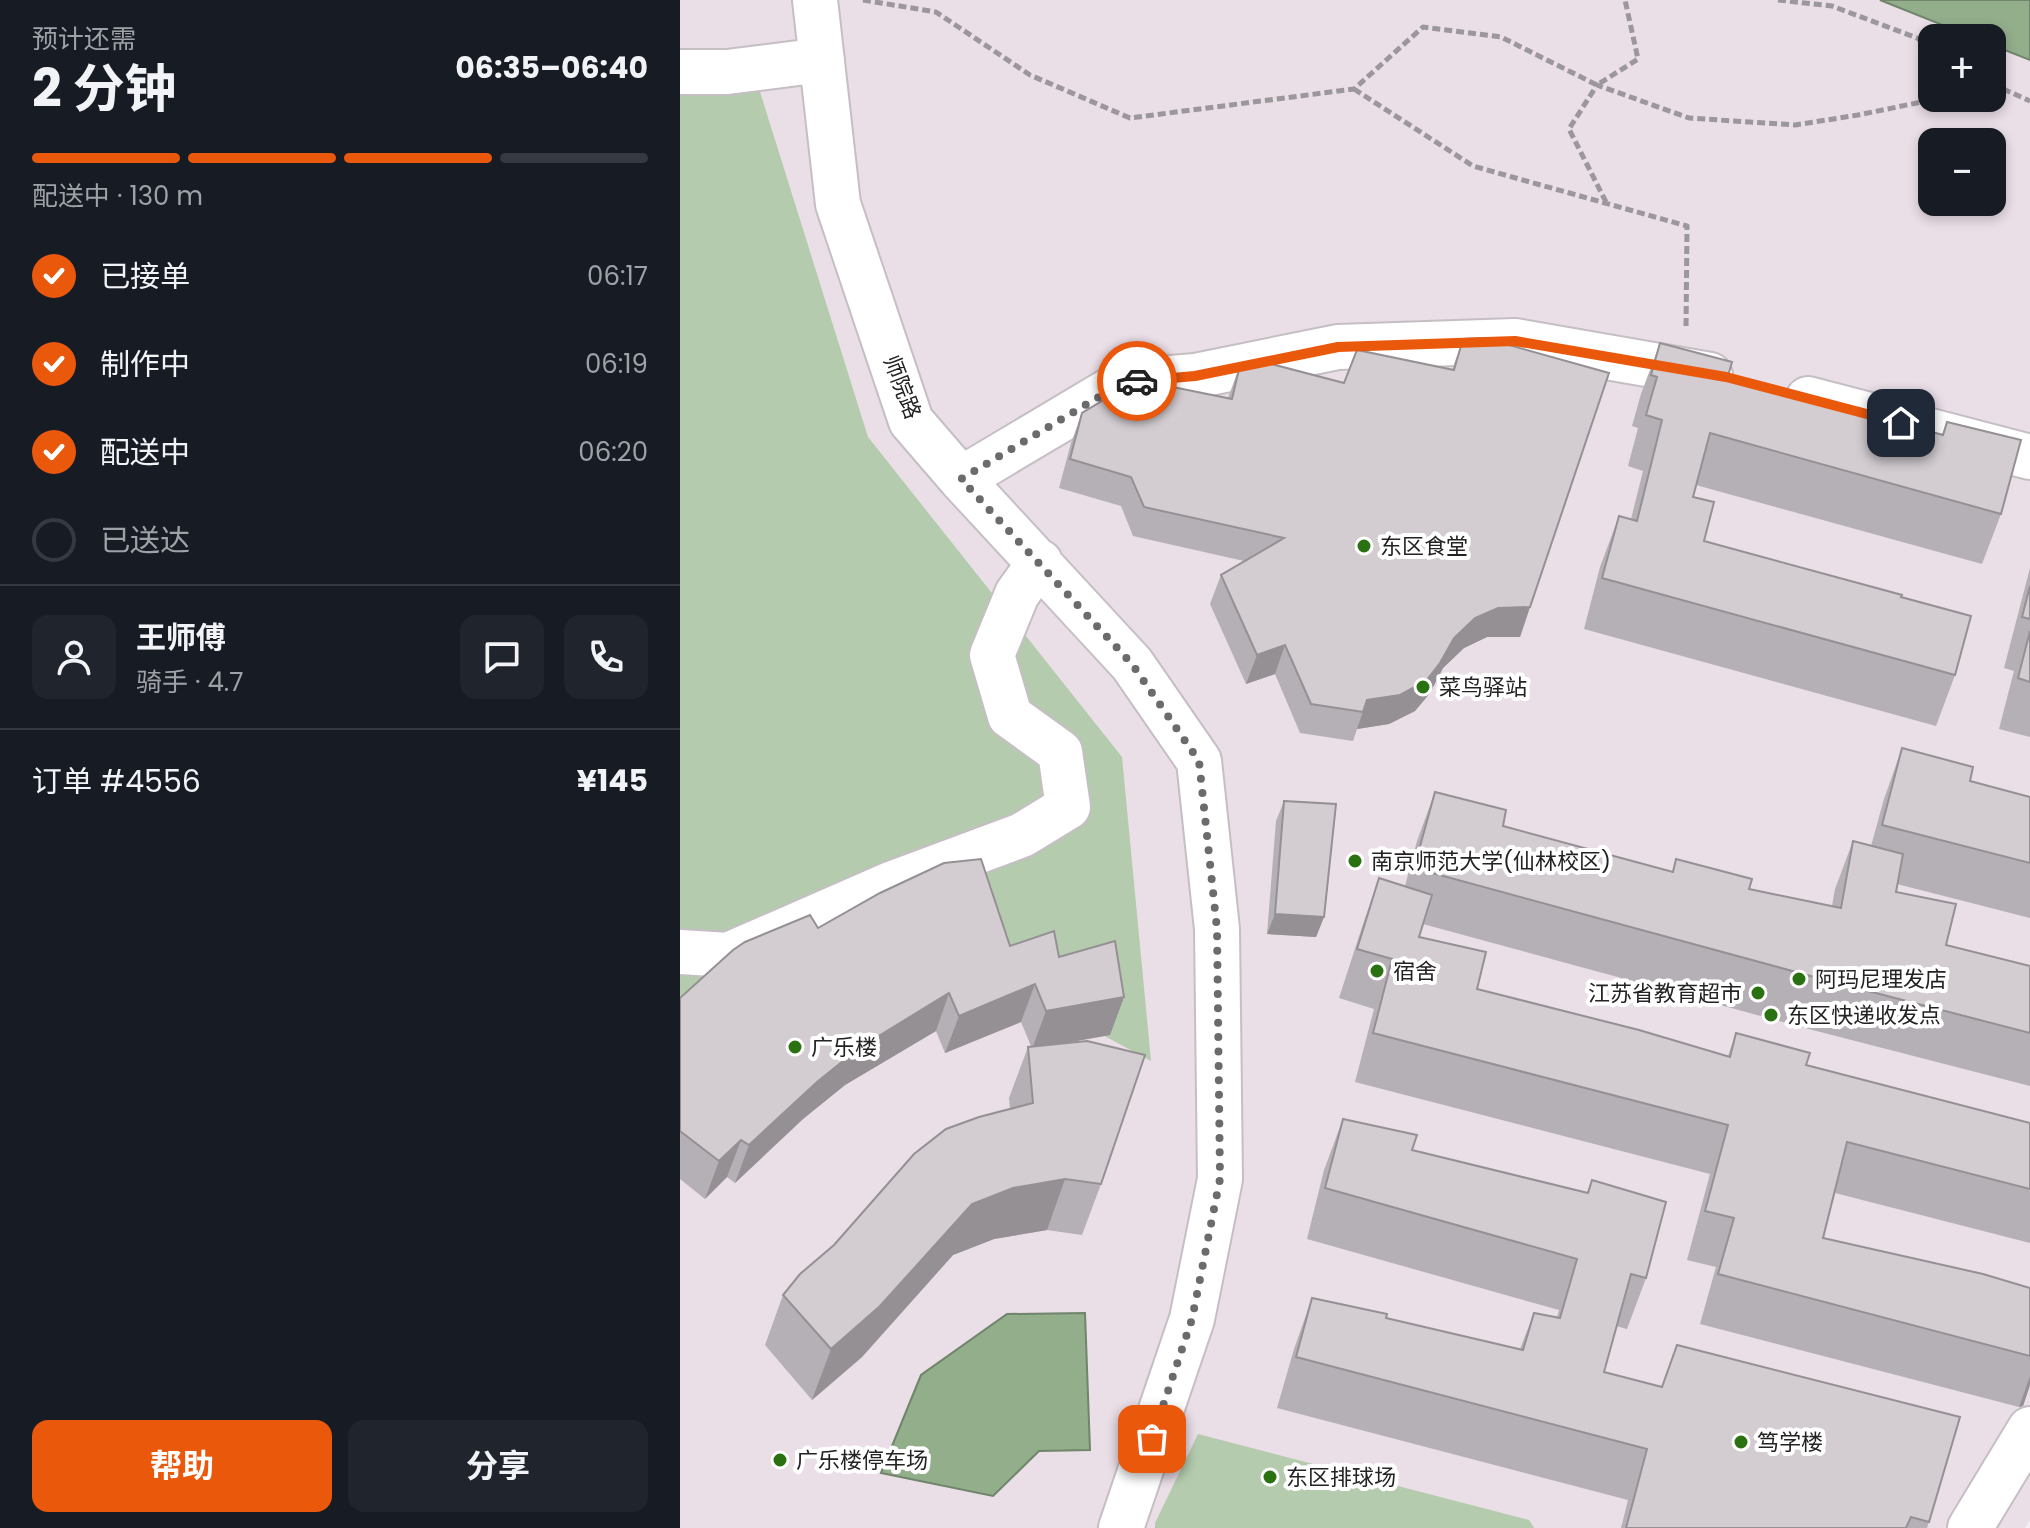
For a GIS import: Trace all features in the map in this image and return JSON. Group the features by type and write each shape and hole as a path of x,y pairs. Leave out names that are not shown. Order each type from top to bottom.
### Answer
{"street":[{"name":"师院路","path":"815,0 838,204 911,421 1132,664 1199,761 1217,929 1220,1179 1192,1319 1121,1528"},
{"path":"680,72 727,72 822,60"},
{"path":"961,479 1124,382 1195,376 1338,347 1515,341 1757,385 2030,457"},
{"path":"680,952 728,955 893,883 1022,835 1068,807 1060,752 1010,716 992,655 1017,594 1040,562"},
{"path":"1970,1528 2030,1429"}],"path":[{"path":"863,0 936,12 1030,75 1130,118 1354,89 1423,27 1501,37 1597,85 1689,118 1795,125 1918,103"},
{"path":"1606,203 1569,129 1597,85 1638,59 1625,0"},
{"path":"1778,0 1832,6 1918,39"},
{"path":"1354,89 1473,166 1687,226 1686,371"},
{"path":"2006,90 2030,101"}],"shaded area":[{"name":"南京师范大学(仙林校区)","path":"680,0 2030,0 2030,1520 2025,1528 680,1528"},
{"path":"1880,0 2030,0 2030,60 2006,51 2006,24 1940,24"},
{"path":"751,63 868,437 1122,757 1151,1061 891,921 680,1065 680,82"},
{"path":"1085,1313 1090,1450 1039,1451 993,1496 881,1473 921,1375 1007,1314"},
{"name":"东区排球场","path":"1198,1434 1529,1520 1534,1528 1155,1528"}],"building":[{"name":"东区食堂","path":"1484,338 1609,373 1530,607 1498,608 1475,618 1454,638 1426,681 1400,695 1367,700 1363,712 1311,704 1285,645 1257,655 1221,575 1284,538 1144,507 1131,477 1070,459 1082,413 1127,386 1168,386 1232,399 1240,365 1260,361 1344,383 1357,350 1454,370 1463,339"},
{"path":"1660,343 1732,362 1728,376 1943,435 1947,422 2021,440 2001,514 1710,433 1693,497 1714,502 1704,541 1971,616 1955,675 1602,578 1619,516 1637,521 1662,420 1646,415 1657,377 1651,375"},
{"path":"2030,586 2030,619 2022,617"},
{"path":"2030,631 2030,682 2018,678"},
{"path":"1902,748 1973,767 1970,781 2030,797 2030,863 1882,825"},
{"path":"1435,792 1506,810 1503,826 1673,872 1676,859 1752,879 1749,889 1841,908 1853,841 1903,854 1896,892 1956,904 1946,945 2030,966 2030,1033 1414,868"},
{"path":"1284,801 1336,804 1324,917 1275,914"},
{"name":"广乐楼","path":"981,859 1010,946 1054,931 1059,957 1115,941 1124,997 1046,1011 1035,984 959,1016 949,993 859,1048 749,1145 741,1140 719,1161 680,1131 680,998 733,950 810,915 818,928 880,893 944,863"},
{"path":"1379,878 1432,895 1419,937 1486,952 1477,989 1639,1030 1730,1057 1736,1033 1810,1053 1806,1065 2030,1123 2030,1189 1847,1142 1823,1238 1983,1274 2030,1288 2030,1356 1718,1274 1734,1218 1705,1211 1728,1125 1373,1033 1392,959 1357,949"},
{"path":"1087,1041 1145,1055 1101,1184 1065,1179 1013,1188 972,1204 880,1306 831,1349 783,1295 800,1274 834,1245 914,1154 946,1129 1033,1103 1028,1047"},
{"path":"1343,1119 1417,1135 1412,1150 1588,1193 1592,1180 1666,1202 1646,1278 1631,1274 1604,1372 1662,1387 1677,1345 1960,1417 1929,1522 1911,1517 1906,1528 1626,1528 1647,1449 1296,1357 1312,1298 1387,1314 1386,1318 1523,1350 1534,1313 1560,1318 1577,1259 1325,1188"}],"way so far":[{"path":"1137,381 1124,382 961,479 1132,664 1199,761 1217,929 1220,1179 1192,1319 1152,1439"}],"place":[{"name":"东区食堂","path":"1364,546"},
{"name":"菜鸟驿站","path":"1423,687"},
{"name":"南京师范大学(仙林校区)","path":"1355,861"},
{"name":"宿舍","path":"1377,971"},
{"name":"阿玛尼理发店","path":"1799,979"},
{"name":"江苏省教育超市","path":"1758,993"},
{"name":"东区快递收发点","path":"1771,1015"},
{"name":"广乐楼","path":"795,1047"},
{"name":"笃学楼","path":"1741,1442"},
{"name":"广乐楼停车场","path":"780,1460"},
{"name":"东区排球场","path":"1270,1477"}],"route":[{"path":"1137,381 1195,376 1338,347 1515,341 1726,377 1901,423"}]}
